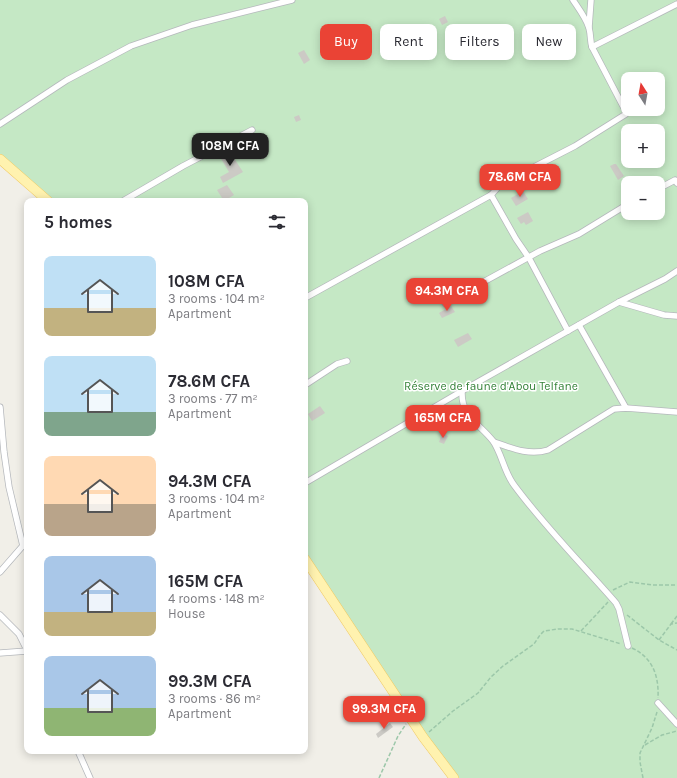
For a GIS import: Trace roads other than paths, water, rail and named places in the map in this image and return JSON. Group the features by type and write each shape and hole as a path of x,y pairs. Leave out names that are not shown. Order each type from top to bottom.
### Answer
{"main road":[{"path":"0,159 45,198"},
{"path":"308,564 410,718 454,778"}],"street":[{"path":"0,124 67,80 131,46 192,25 292,0"},
{"path":"573,0 589,28"},
{"path":"308,296 491,194 501,184 574,146 626,114 590,42 589,28 591,0"},
{"path":"592,47 677,4"},
{"path":"128,198 182,166 252,130"},
{"path":"665,185 675,180 677,183"},
{"path":"491,194 516,239 529,258 568,331"},
{"path":"445,303 529,258 579,234 621,208"},
{"path":"308,481 462,391 677,271"},
{"path":"619,302 664,315 677,316"},
{"path":"579,325 626,408"},
{"path":"308,383 337,364 347,361"},
{"path":"462,391 463,406 494,442 514,485 551,530 612,598 619,609 628,646"},
{"path":"0,407 8,487 24,540"},
{"path":"494,442 526,452 543,451 548,450 614,409 626,408 677,412"},
{"path":"0,572 24,544"},
{"path":"0,615 19,634 24,645"},
{"path":"0,653 24,651"},
{"path":"658,704 677,724"},
{"path":"79,754 90,778"}],"park label":[{"name":"Réserve de faune d'Abou Telfane","path":"491,386"}]}
